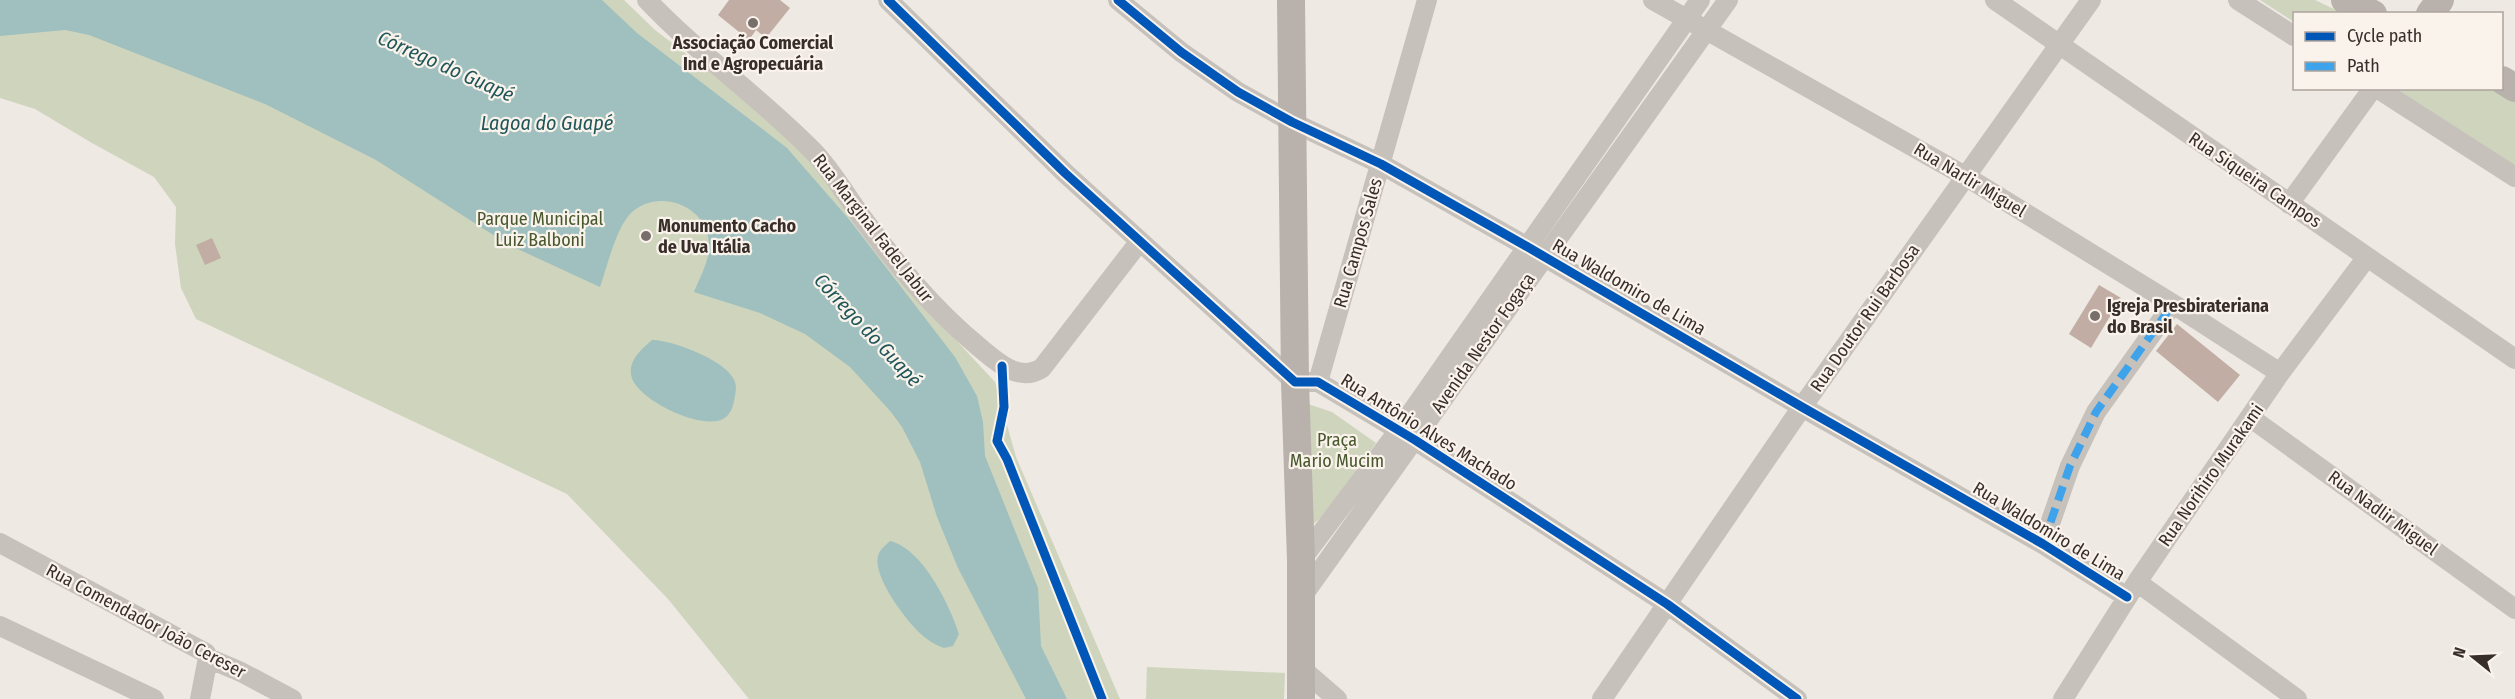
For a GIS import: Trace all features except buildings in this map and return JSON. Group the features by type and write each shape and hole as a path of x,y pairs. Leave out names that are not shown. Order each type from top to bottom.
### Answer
{"main road":[{"path":"1291,0 1292,122 1306,382 1301,560 1301,698"},
{"path":"2345,0 2369,12"}],"street":[{"name":"Rua Antônio Alves Machado","path":"888,0 1065,173 1140,241 1306,382 1407,435 1667,604 1797,699"},
{"name":"Rua Waldomiro de Lima","path":"1118,0 1182,52 1238,92 1292,122 1381,164 2043,544 2132,589 2297,699"},
{"name":"Rua Campos Sales","path":"1306,382 1381,164 1428,0"},
{"name":"Rua Narlir Miguel","path":"1653,0 1965,176 2280,373"},
{"name":"Avenida Nestor Fogaça","path":"1301,598 1526,246 1700,0"},
{"name":"Avenida Nestor Fogaça","path":"1301,560 1407,435 1544,256 1728,0"},
{"name":"Rua Siqueira Campos","path":"1995,0 2515,359"},
{"name":"Rua Doutor Rui Barbosa","path":"1602,699 1802,407 2091,0"},
{"path":"2238,0 2293,35"},
{"name":"Rua Marginal Fadel Jabur","path":"658,4 697,49 780,118 819,157 915,286 954,327 1002,366 1019,373 1032,374 1042,368 1140,241"},
{"path":"1643,81 1660,94"},
{"path":"2289,204 2374,90"},
{"path":"2378,90 2515,177"},
{"path":"1600,142 1617,154"},
{"name":"Rua Norihiro Murakami","path":"2063,699 2132,589 2280,373 2367,257"},
{"path":"2043,544 2070,466 2096,412 2173,304"},
{"name":"Rua Nadlir Miguel","path":"2251,418 2515,609"},
{"name":"Rua Comendador João Cereser","path":"0,543 206,653 208,658 241,672 292,699"},
{"path":"0,626 154,699"},
{"path":"200,699 208,658"},
{"path":"1301,668 1336,699"}],"green space":[{"name":"Parque Municipal Luiz Balboni","path":"0,0 624,0 655,30 761,111 800,147 915,296 995,382 1016,457 1120,699 749,699 668,599 567,494 196,319 181,288 175,244 176,207 154,177 35,109 0,98"},
{"path":"2260,0 2315,0 2340,12 2293,12 2293,21"},
{"path":"2399,90 2491,90 2515,102 2515,166"},
{"name":"Praça Mario Mucim","path":"1308,404 1332,412 1376,443 1324,515 1312,525"},
{"path":"1147,667 1285,673 1284,699 1146,699"}],"water":[{"name":"Lagoa do Guapé","path":"0,0 602,0 637,33 787,148 848,218 955,357 977,396 983,422 985,456 1038,588 1041,646 1067,699 1026,699 958,568 937,517 920,462 902,427 850,367 805,334 760,313 694,292 706,262 709,244 706,230 691,210 667,201 641,206 630,214 616,238 600,287 509,245 376,160 265,104 89,35 65,30 0,36"},
{"path":"652,340 699,353 731,374 736,389 733,405 726,417 717,421 703,421 688,417 672,411 644,394 635,384 631,369 637,354"},
{"path":"890,541 913,554 924,566 942,594 959,634 953,646 944,648 920,633 902,613 886,588 878,565 878,556"}],"marked path":[{"path":"2043,544 2070,466 2096,412 2173,304"}],"cycle path":[{"path":"888,0 1065,173 1295,382 1318,382 1415,440 1667,604 1797,699"},
{"path":"1118,0 1181,52 1238,92 1292,122 1381,164 1526,246 2043,544 2127,597"},
{"path":"1002,366 1004,407 997,441 1007,459 1102,699"}],"place":[{"name":"Associação Comercial Ind e Agropecuária","path":"753,23"},
{"name":"Monumento Cacho de Uva Itália","path":"646,236"},
{"name":"Igreja Presbirateriana do Brasil","path":"2095,316"}],"water label":[{"name":"Córrego do Guapé","path":"446,66"},
{"name":"Córrego do Guapé","path":"868,330"}]}
